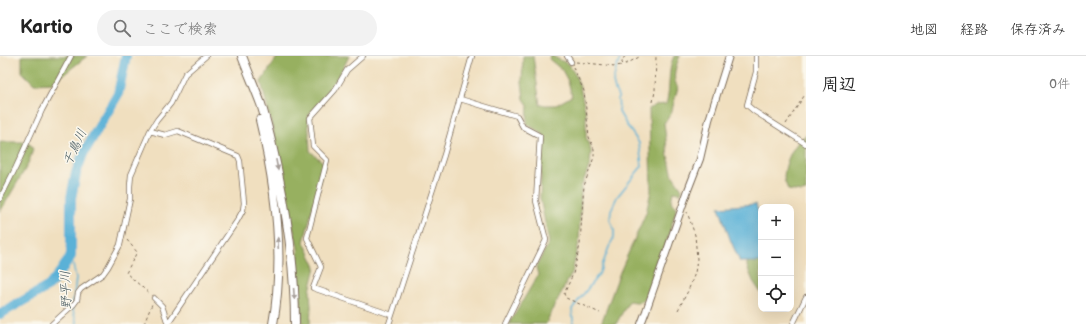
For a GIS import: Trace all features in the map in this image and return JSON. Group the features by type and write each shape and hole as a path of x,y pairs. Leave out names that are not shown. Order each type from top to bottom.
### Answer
{"highway":[{"path":"242,56 268,129 282,191 292,264 295,299 295,324"},
{"path":"249,75 264,137 276,217 278,286 273,324"}],"street":[{"path":"0,199 42,110 71,56"},
{"path":"52,324 70,309 77,300 78,293 81,289 103,274 108,267 120,245 130,199 131,175 150,131 171,103 185,74 206,56"},
{"path":"363,56 347,70 335,90 310,118 313,146 327,160 308,238 320,267 313,288 392,315"},
{"path":"389,324 444,155 472,56"},
{"path":"567,56 571,62"},
{"path":"641,324 700,159 709,120 729,56"},
{"path":"756,56 756,72 748,105 754,111 806,144"},
{"path":"460,99 517,116 523,127 540,136 536,201 546,240 505,324"},
{"path":"150,131 165,135 178,131 238,156 240,161 244,203 243,210 237,221 168,323"},
{"path":"793,324 806,297"},
{"path":"154,298 162,306 168,323"}],"path":[{"path":"623,65 622,61 625,56"},
{"path":"600,313 566,298 564,294 573,274 580,245 582,197 584,186 594,157 594,149 589,137 584,91 571,62 618,66 625,65 641,56"},
{"path":"653,102 655,91 656,56"},
{"path":"783,129 806,93"},
{"path":"678,310 695,273 696,259 695,235 684,203"},
{"path":"122,236 137,252 126,273 154,298 144,324"}],"green space":[{"path":"22,56 87,56 53,83 34,84 22,72"},
{"path":"278,56 349,56 336,80 308,116 310,151 324,163 304,242 316,267 310,291 310,324 302,324 297,262 298,248 283,172 261,82"},
{"path":"523,56 533,56 540,105 556,105 572,96 568,81 562,70 549,59 550,56 568,64 575,74 580,87 586,114 586,137 591,151 590,164 581,188 579,242 572,273 546,324 509,324 538,275 536,267 549,242 540,198 543,134 527,124 528,105 524,99 522,82"},
{"path":"674,56 680,56 675,76 678,87 671,114 664,123 668,156 673,176 682,189 681,193 673,192 671,202 677,207 665,247 647,297 640,302 629,301 616,324 601,324 620,272 646,213 651,191 649,109 656,105 666,104 670,68"},
{"path":"806,135 806,191 802,192 788,190 784,180 786,165 790,154 797,143"},
{"path":"0,142 24,142 31,145 33,150 27,166 0,212"},
{"path":"758,245 758,288 747,266 748,253"}],"water":[{"path":"756,204 758,212 758,262 740,262 719,207"}],"waterway":[{"name":"千鳥川","path":"0,314 49,286 71,256 71,198 76,173 83,154 118,94 126,56"},
{"path":"573,324 572,309 599,274 614,237 614,229 610,220 611,210 617,197 642,166 639,143 619,112 618,96 613,82 621,56"},
{"name":"野平川","path":"71,256 76,278 74,295 71,304 77,324"}]}
